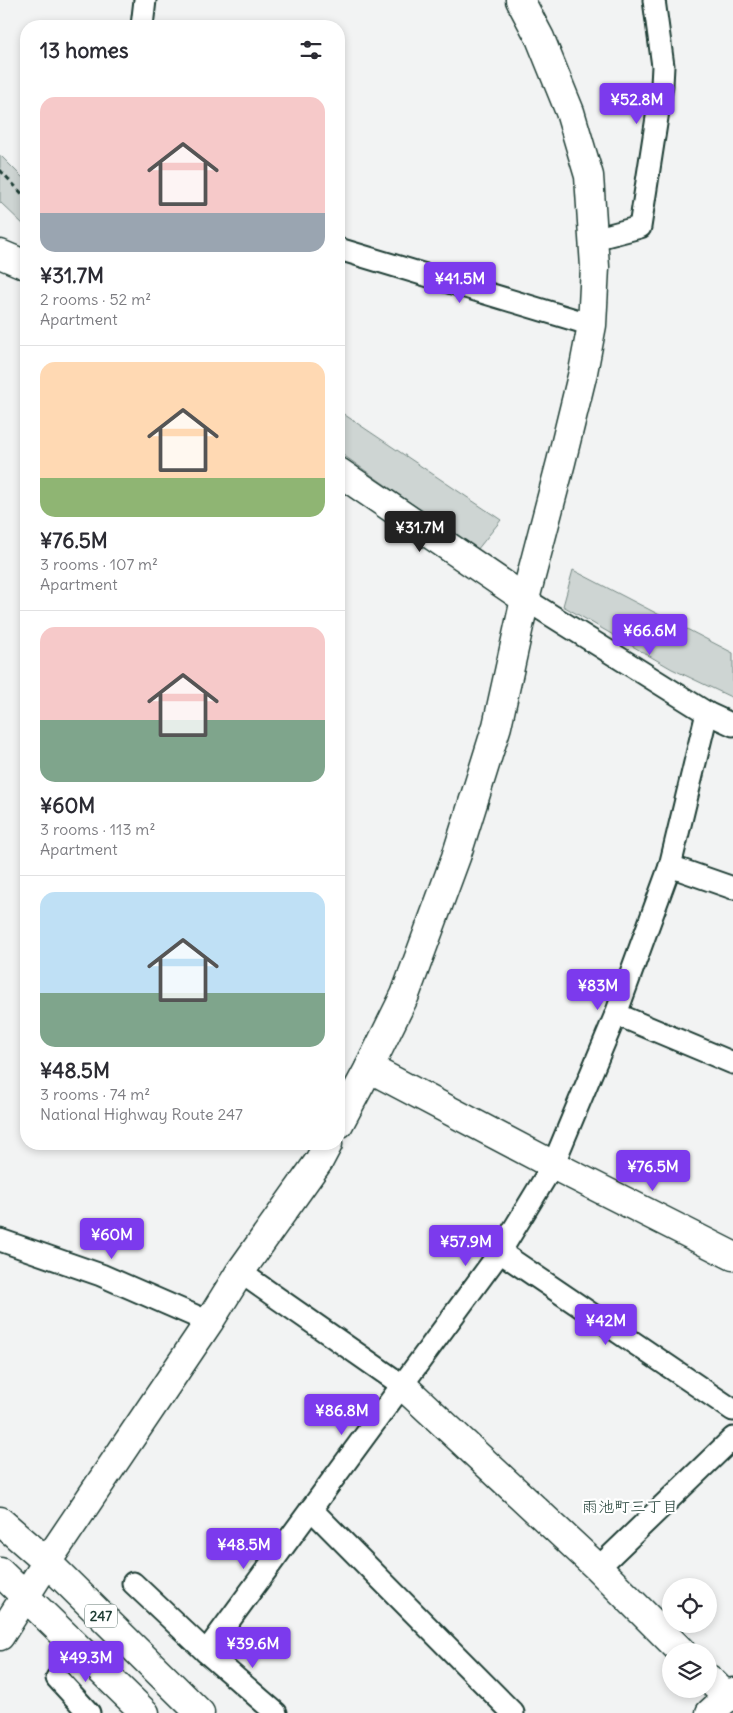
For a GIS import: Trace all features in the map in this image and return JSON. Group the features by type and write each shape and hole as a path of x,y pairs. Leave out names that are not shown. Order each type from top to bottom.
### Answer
{"main road":[{"path":"345,1113 369,1068 412,978 456,857 497,726 525,599 583,372 592,325 595,266 589,176 570,112 540,38 520,0"},
{"path":"0,254 20,262"},
{"path":"345,476 525,599"},
{"path":"369,1068 554,1166 733,1256"},
{"path":"0,1636 240,1272 325,1150"},
{"path":"402,1385 598,1568 673,1643"},
{"name":"247","path":"0,1521 47,1562 200,1713"},
{"name":"247","path":"0,1572 144,1713"},
{"path":"717,1690 726,1702"}],"street":[{"path":"143,20 145,0"},
{"path":"594,239 640,227 663,66 654,0"},
{"path":"345,251 592,325"},
{"path":"525,599 708,713 733,725"},
{"path":"206,1652 500,1252 554,1166 616,1014 670,866 708,713"},
{"path":"670,866 733,888"},
{"path":"616,1014 733,1063"},
{"path":"0,1240 101,1275 208,1322"},
{"path":"500,1252 733,1410"},
{"path":"240,1272 402,1385"},
{"path":"598,1568 733,1438"},
{"path":"311,1509 513,1713"},
{"path":"133,1583 206,1652 276,1713"},
{"path":"57,1678 89,1713"}],"path":[{"path":"0,170 20,192"}],"shaded area":[{"path":"0,155 20,175 20,221 0,202"},
{"path":"345,415 501,520 477,550 345,456"},
{"path":"573,570 733,653 733,698 672,669 563,606"}],"district":[{"name":"雨池町三丁目","path":"630,1506"}]}
